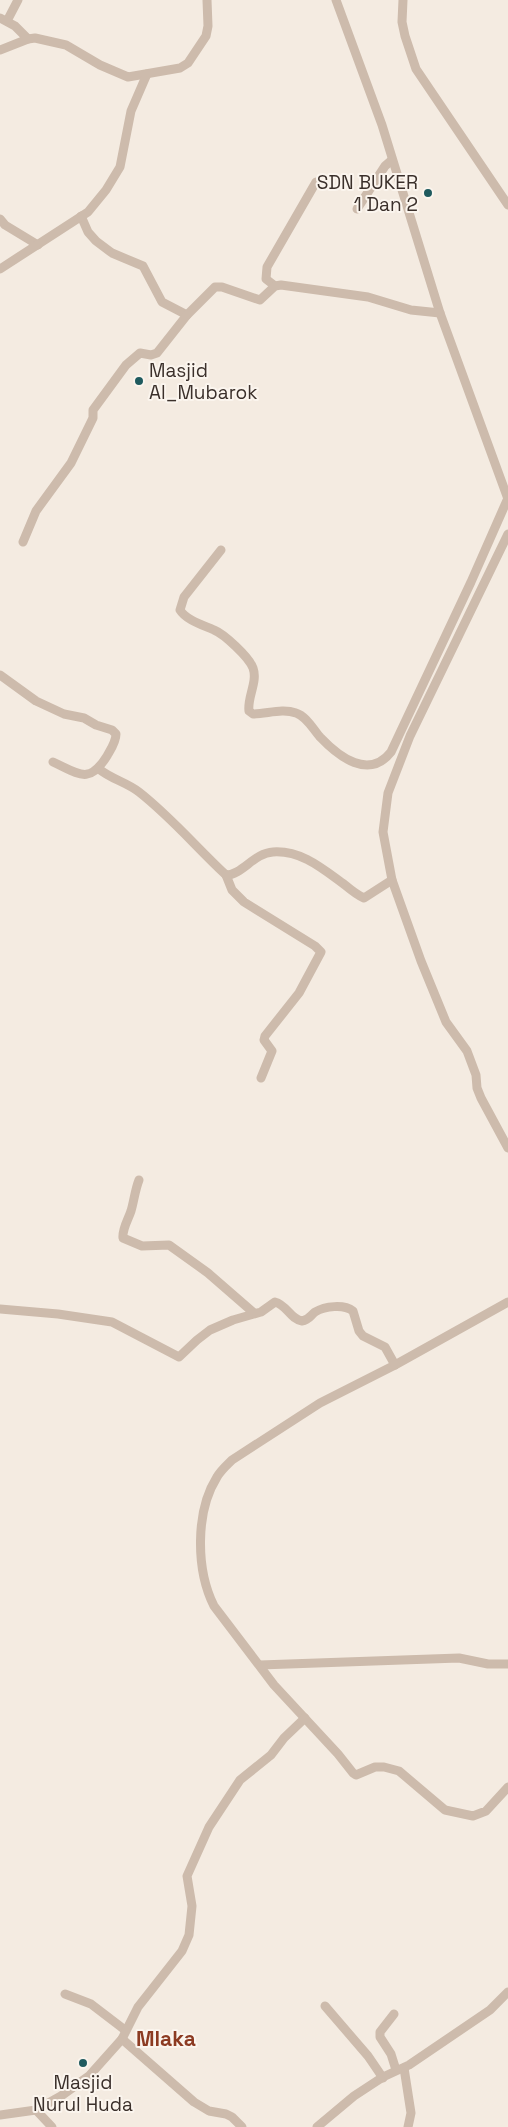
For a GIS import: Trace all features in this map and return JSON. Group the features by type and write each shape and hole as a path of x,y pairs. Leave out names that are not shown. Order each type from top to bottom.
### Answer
{"street":[{"path":"18,0 4,19 15,26 28,39"},
{"path":"0,50 28,39 50,40 66,45 100,65 128,77 180,68 188,63 208,32 207,0"},
{"path":"221,550 184,597 180,610 186,616 220,633 251,665 254,681 248,702 249,711 253,714 294,712 301,715 321,739 344,758 356,764 376,765 384,761 391,752 508,498 440,313 376,106 336,0"},
{"path":"402,0 404,36 416,69 508,205"},
{"path":"0,269 88,212 106,190 120,167 131,111 147,74"},
{"path":"357,209 385,166 392,160"},
{"path":"275,286 266,279 268,267 316,182"},
{"path":"81,216 88,232 96,241 112,253 143,266 162,302 187,315"},
{"path":"0,218 6,225 38,245"},
{"path":"23,542 36,511 71,463 93,418 93,410 100,400 134,356 140,353 151,355 157,353 187,315 216,287 222,287 260,300 275,286 281,285 340,293 368,298 411,310 440,313"},
{"path":"508,534 410,736 394,775 384,812 382,832 390,881 421,961 446,1022 467,1051 473,1063 481,1098 508,1148"},
{"path":"0,675 36,701 64,714 84,718 114,731 116,738 99,769 85,775 54,762"},
{"path":"99,769 113,779 140,793 172,820 226,875 232,890 244,902 321,952 320,957 295,999 265,1036 265,1041 272,1051 260,1078"},
{"path":"226,875 234,873 263,853 285,852 312,861 361,897 367,898 390,881"},
{"path":"139,1180 122,1233 123,1238 142,1246 169,1245 208,1273 254,1312"},
{"path":"508,1302 392,1360 320,1403 232,1460 222,1470 212,1486 203,1519 200,1544 204,1579 214,1606 303,1721 338,1754 353,1773 356,1775 375,1766 400,1771 445,1810 473,1816 486,1811 508,1787"},
{"path":"0,1309 58,1314 112,1322 179,1357 203,1335 233,1320 254,1312 261,1312 270,1304 278,1303 298,1320 302,1321 322,1309 346,1307 353,1311 359,1331 363,1336 385,1347 392,1360"},
{"path":"260,1665 459,1658 488,1664 508,1664"},
{"path":"0,2115 36,2110 83,2082 100,2065 123,2034 138,2007 182,1951 189,1934 192,1906 187,1876 206,1832 240,1780 271,1755 303,1721"},
{"path":"317,2127 354,2096 383,2077 398,2070 490,2010 508,1992"},
{"path":"65,1994 94,2006 194,2102 209,2111 232,2117 242,2127"},
{"path":"325,2006 368,2056 383,2077"},
{"path":"394,2014 380,2032 380,2038 398,2070 416,2127"},
{"path":"36,2110 52,2127"},
{"path":"408,2127 411,2113"}],"place":[{"name":"SDN BUKER 1 Dan 2","path":"428,193"},
{"name":"Masjid Al_Mubarok","path":"139,381"},
{"name":"Masjid Nurul Huda","path":"83,2063"}],"district":[{"name":"Mlaka","path":"166,2039"}]}
